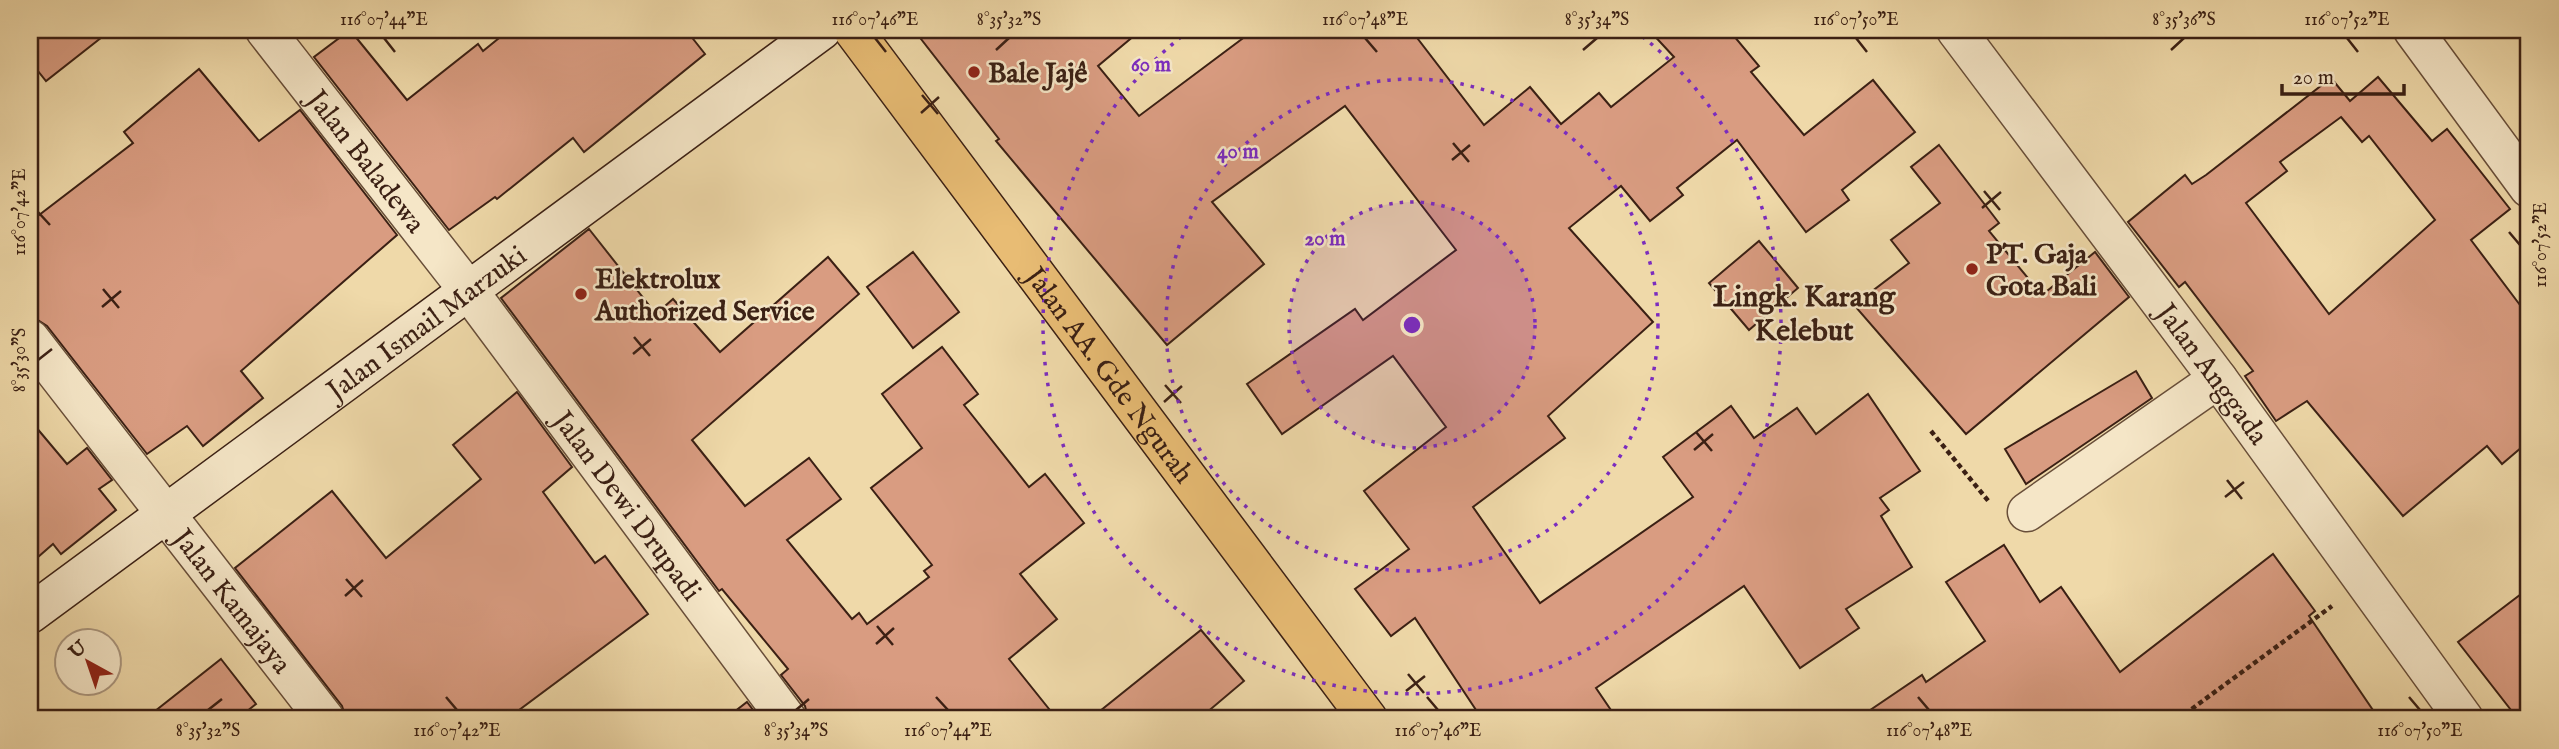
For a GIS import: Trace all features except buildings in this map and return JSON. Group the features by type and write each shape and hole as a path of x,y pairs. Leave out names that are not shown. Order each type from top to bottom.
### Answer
{"main road":[{"name":"Jalan AA. Gde Ngurah","path":"853,30 1368,719"}],"street":[{"name":"Jalan Baladewa","path":"265,30 469,292"},
{"name":"Jalan Ismail Marzuki","path":"30,614 822,30"},
{"name":"Jalan Anggada","path":"1956,30 2218,379 2464,719"},
{"path":"2413,30 2529,188"},
{"name":"Jalan Dewi Drupadi","path":"469,292 787,719"},
{"name":"Jalan Kamajaya","path":"30,339 325,719"},
{"path":"2027,512 2218,379"}],"path":[{"path":"1931,431 1994,508 2011,517 2027,512"},
{"path":"2178,719 2364,583"}],"place":[{"name":"Bale Jajê","path":"974,72"},
{"name":"PT. Gaja Gota Bali","path":"1972,269"},
{"name":"Elektrolux Authorized Service","path":"581,294"}],"district":[{"name":"Lingk. Karang Kelebut","path":"1804,313"}]}
